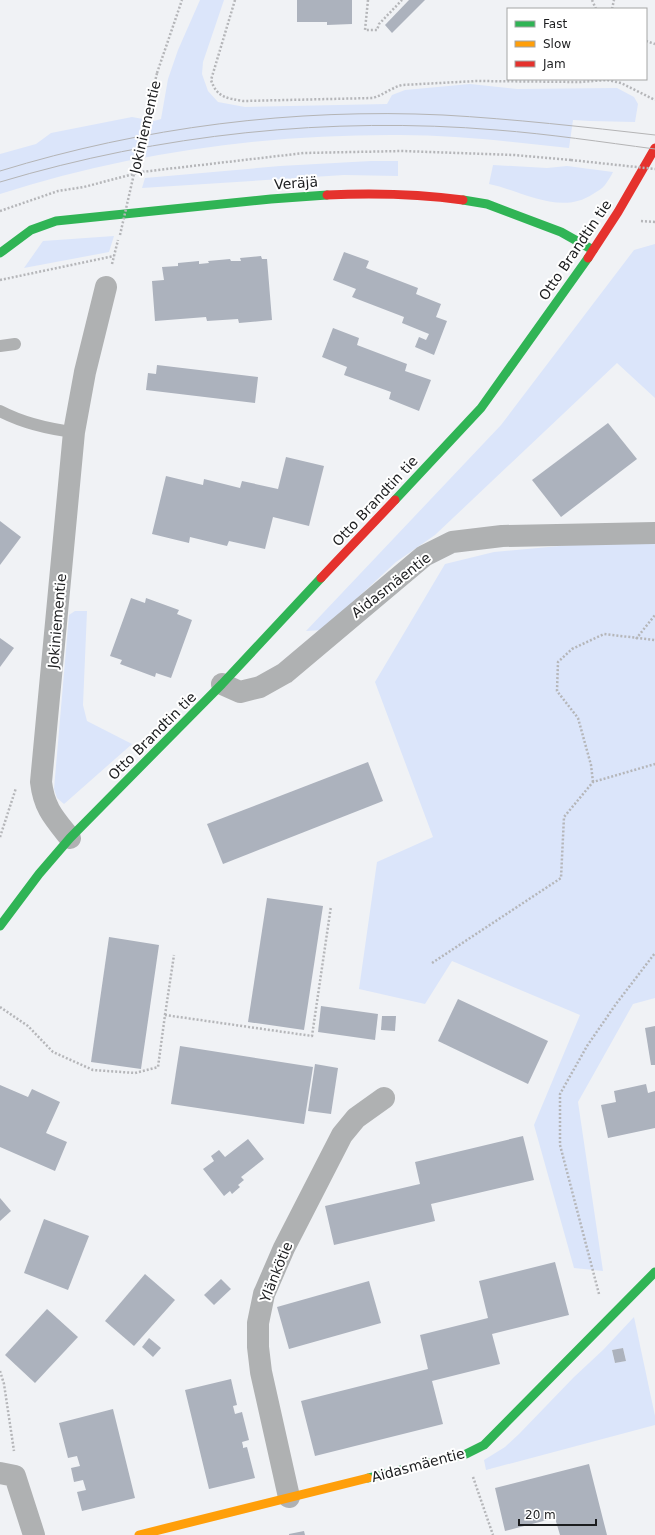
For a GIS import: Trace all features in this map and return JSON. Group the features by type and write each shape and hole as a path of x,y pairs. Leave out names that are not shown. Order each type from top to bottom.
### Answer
{"street":[{"name":"Otto Brandtin tie","path":"70,838 222,684 481,408 578,273 618,212 655,148"},
{"name":"Veräjä","path":"0,253 31,230 56,221 271,199 333,195 447,198 487,204 561,232 593,250"},
{"name":"Jokiniementie","path":"70,838 47,808 43,797 41,782 74,432 85,372 106,287"},
{"name":"Aidasmäentie","path":"222,684 240,692 260,687 285,673 424,556 452,542 502,536 655,533"},
{"path":"0,926 39,874 70,838"},
{"name":"Ylänkötie","path":"290,1497 261,1372 258,1347 258,1323 264,1294 284,1248 342,1135 356,1118 384,1098"},
{"name":"Aidasmäentie","path":"138,1535 466,1454 484,1445 655,1272"},
{"path":"8,1474 34,1535"}],"lane":[{"path":"0,346 15,344"},
{"path":"0,411 29,423 74,432"}],"path":[{"name":"Jokiniementie","path":"0,280 114,256 157,73 182,0"},
{"path":"235,0 211,80 213,87 223,98 243,101 373,98 393,87 402,85 476,81 580,82 607,80 621,83 655,100"},
{"path":"368,0 365,30 377,30 379,24 402,0"},
{"path":"0,211 58,191 141,172 304,153 402,151 514,155 655,169"},
{"path":"635,220 655,222"},
{"path":"636,639 655,615"},
{"path":"593,782 591,764 578,718 557,691 558,662 572,649 604,634 636,639 655,640"},
{"path":"432,963 561,878 564,817 593,782 655,764"},
{"path":"0,837 16,787"},
{"path":"165,1015 312,1036 331,906"},
{"path":"606,1321 560,1145 560,1094 591,1040 655,952"},
{"path":"0,1007 28,1026 53,1052 93,1070 135,1073 158,1067 174,955"},
{"path":"0,1371 13,1442 8,1474"},
{"path":"466,1454 493,1535"}],"shaded area":[{"path":"200,0 224,0 203,62 202,74 208,91 218,102 245,107 387,104 392,95 405,90 470,84 517,89 617,88 634,97 638,104 635,122 573,120 569,148 485,139 421,135 299,138 248,142 147,157 98,167 0,194 0,154 36,144 51,133 132,117 154,121 161,119 168,79 178,50"},
{"path":"398,161 398,176 344,175 142,188 145,178 280,166"},
{"path":"493,165 547,168 567,166 613,172 601,189 580,200 568,203 541,200 489,184"},
{"path":"114,236 109,252 24,268 43,241"},
{"path":"655,244 655,398 617,363 435,535 396,562 323,630 306,631 501,425 634,250"},
{"path":"592,543 655,543 655,998 633,1004 578,1102 603,1271 574,1268 534,1125 580,1015 452,961 425,1004 359,989 377,862 433,837 375,682 445,564 494,552"},
{"path":"75,611 87,611 83,705 87,721 132,744 64,804 57,798 54,789 69,615"},
{"path":"634,1317 655,1416 655,1425 486,1470 484,1460 505,1447 574,1377 603,1350","holes":["623,1348 626,1361 615,1363 612,1350"]}],"building":[{"path":"297,0 352,0 352,24 327,25 327,22 297,22"},
{"path":"409,0 425,0 392,33 385,25"},
{"path":"344,252 369,261 366,268 418,288 416,294 441,304 436,317 447,321 434,355 415,347 419,337 426,340 429,334 402,323 404,317 352,297 356,289 333,280"},
{"path":"261,256 262,259 267,259 272,320 239,323 238,319 207,321 206,317 155,321 152,281 164,280 162,267 178,266 178,263 199,261 199,264 209,263 208,261 230,259 231,261 241,261 240,258"},
{"path":"333,328 359,338 357,345 407,364 405,371 431,380 419,411 389,399 391,392 344,375 347,367 322,357"},
{"path":"157,365 258,377 255,403 146,390 148,373 156,374"},
{"path":"608,423 637,459 561,517 532,480"},
{"path":"286,457 324,466 309,526 273,517 265,549 229,541 227,546 190,537 189,543 152,534 166,476 203,485 204,479 240,488 242,481 278,489"},
{"path":"0,521 21,537 0,565"},
{"path":"131,598 145,603 146,598 179,610 177,614 192,620 171,678 156,673 155,677 120,664 122,660 110,656"},
{"path":"0,638 14,648 0,667"},
{"path":"368,762 383,801 223,864 207,824"},
{"path":"267,898 323,906 304,1030 248,1022"},
{"path":"109,937 159,945 141,1069 91,1062"},
{"path":"458,999 548,1041 528,1084 438,1041"},
{"path":"321,1006 378,1014 375,1040 318,1032"},
{"path":"382,1016 396,1016 395,1031 381,1030"},
{"path":"655,1026 655,1065 651,1065 645,1028"},
{"path":"180,1046 313,1067 304,1124 171,1104"},
{"path":"315,1064 338,1068 331,1114 308,1111"},
{"path":"646,1084 648,1093 655,1091 655,1128 608,1138 601,1105 616,1102 614,1091"},
{"path":"0,1085 28,1097 32,1089 60,1102 46,1133 67,1142 55,1171 0,1147"},
{"path":"523,1136 534,1180 431,1204 435,1221 334,1245 325,1206 420,1184 415,1162"},
{"path":"248,1139 264,1159 241,1177 244,1180 238,1185 240,1187 232,1194 230,1191 224,1196 203,1169 214,1161 211,1156 219,1150 225,1157"},
{"path":"0,1198 11,1211 0,1221"},
{"path":"44,1219 89,1236 68,1290 24,1273"},
{"path":"555,1262 569,1315 492,1334 500,1364 432,1381 443,1424 315,1456 301,1401 428,1369 420,1335 488,1318 479,1281"},
{"path":"145,1274 175,1300 134,1346 105,1321"},
{"path":"221,1279 231,1289 214,1305 204,1295"},
{"path":"369,1281 381,1323 289,1349 277,1307"},
{"path":"47,1309 78,1337 35,1383 5,1355"},
{"path":"149,1338 161,1348 153,1357 142,1347"},
{"path":"623,1348 626,1361 615,1363 612,1350"},
{"path":"231,1379 237,1405 233,1406 235,1414 242,1412 249,1440 242,1442 243,1448 247,1447 255,1478 209,1489 185,1390"},
{"path":"113,1409 135,1498 82,1511 77,1492 86,1490 83,1480 74,1482 71,1468 80,1466 77,1456 68,1458 59,1423"},
{"path":"589,1464 607,1535 560,1535 555,1518 505,1531 495,1488"},
{"path":"304,1531 305,1535 289,1535 289,1534"}],"tram line":[{"path":"0,171 54,156 164,132 275,118 331,115 443,115 523,121 655,135"},
{"path":"0,182 60,165 184,141 246,133 309,128 371,125 434,126 556,136 655,149"}],"traffic: fast":[{"path":"0,253 31,230 56,221 271,199 327,195"},
{"path":"463,200 487,204 561,232 593,250"},
{"path":"395,500 481,408 588,258"},
{"path":"0,926 39,874 70,838 222,684 321,578"},
{"path":"368,1478 466,1454 484,1445 655,1272"}],"traffic: slow":[{"path":"139,1535 368,1478"}],"traffic: jam":[{"path":"588,258 618,212 655,148"},
{"path":"327,195 395,194 463,200"},
{"path":"321,578 395,500"}]}
